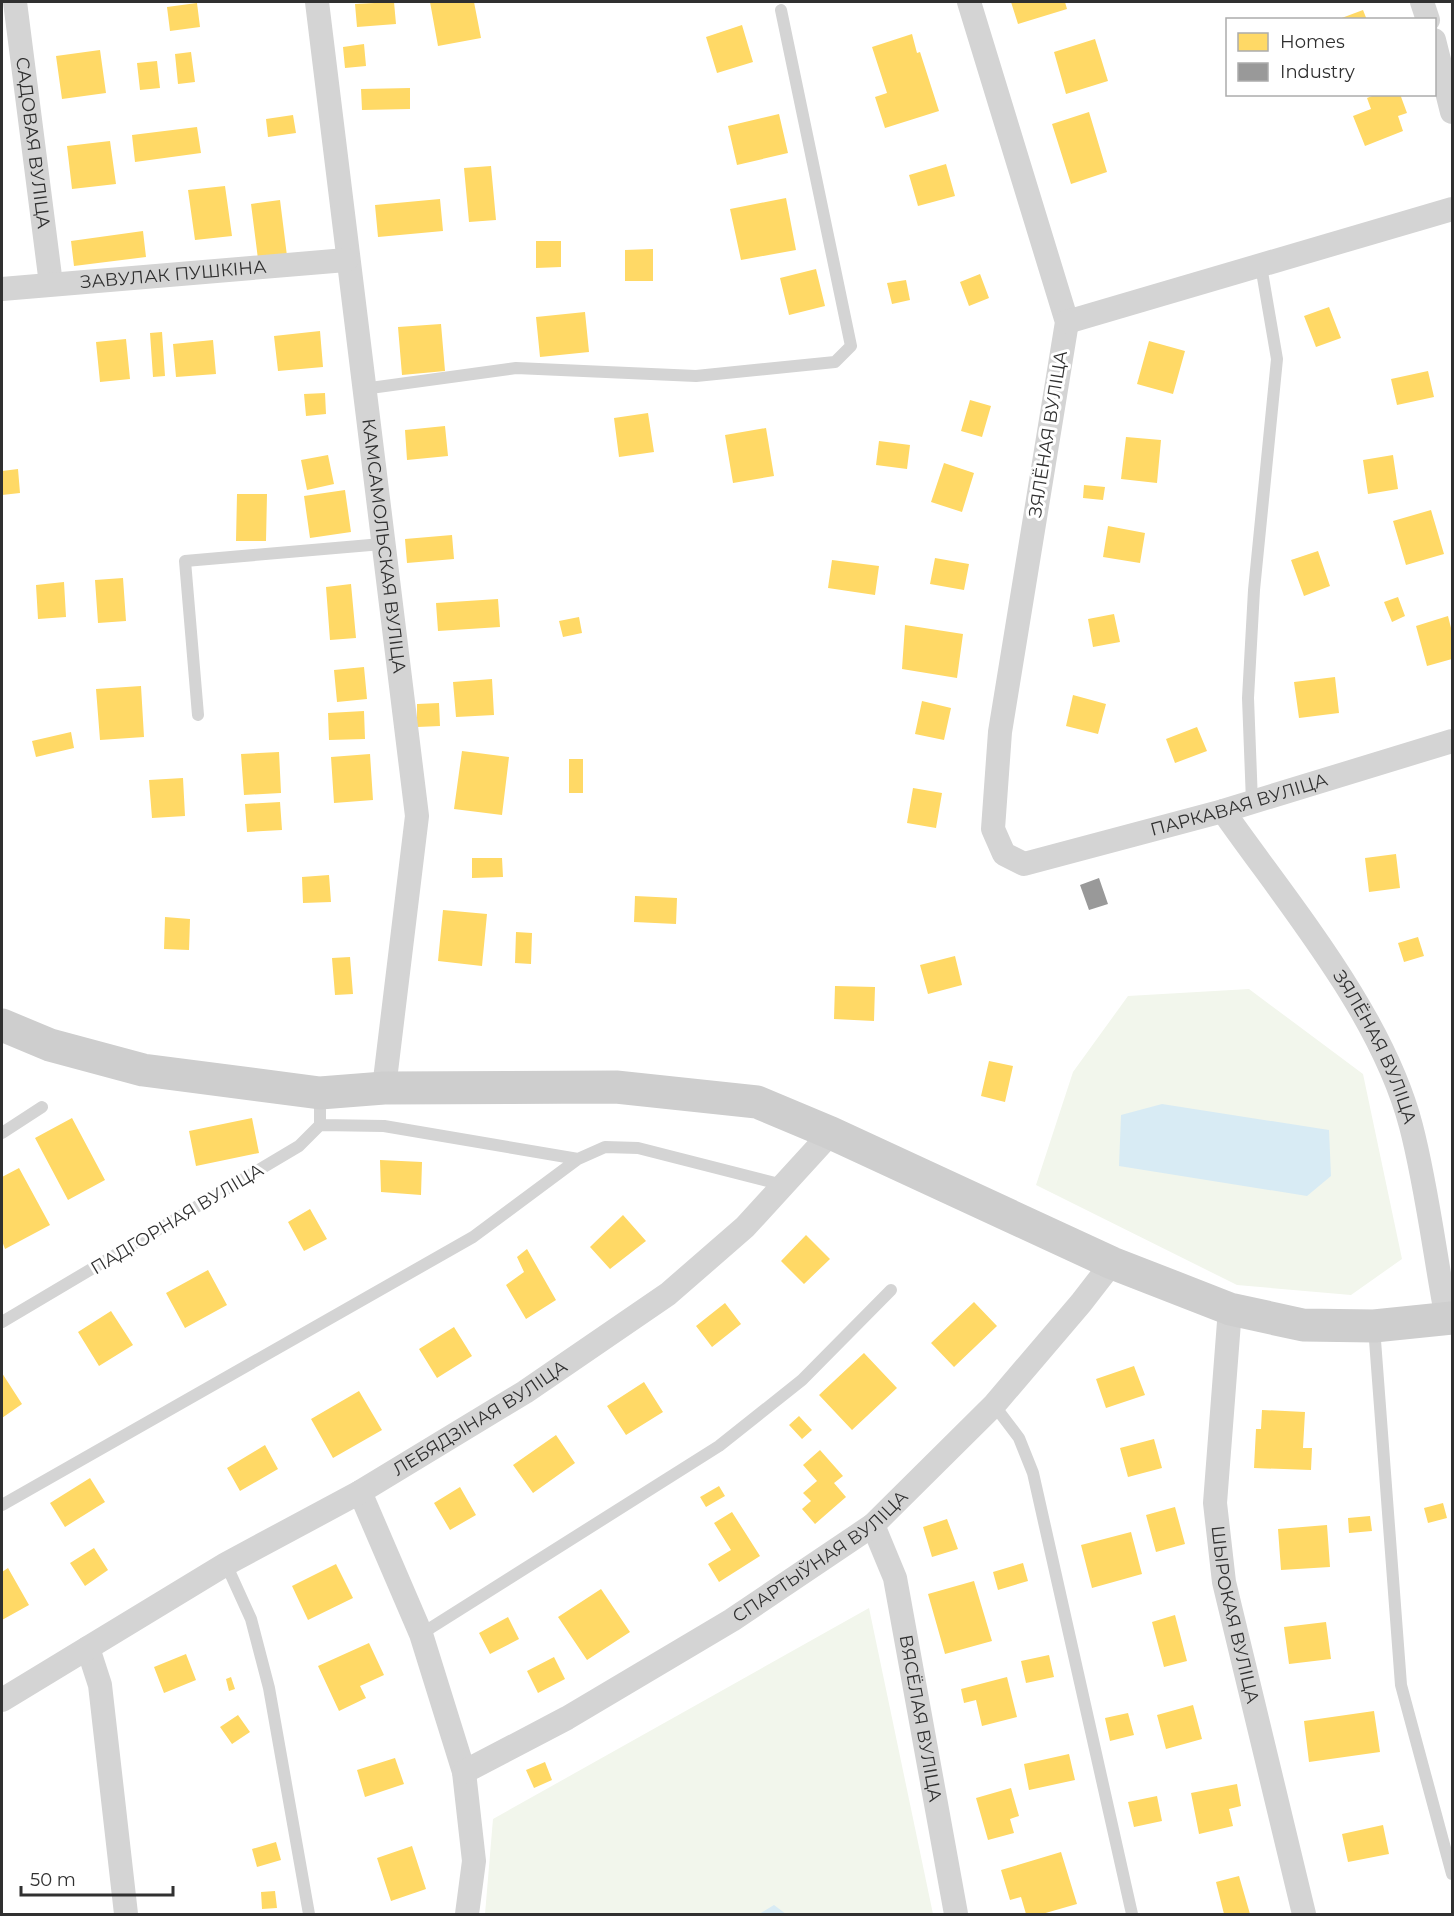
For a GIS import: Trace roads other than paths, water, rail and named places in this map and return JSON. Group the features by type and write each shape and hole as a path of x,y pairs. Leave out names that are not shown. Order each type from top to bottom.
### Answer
{"street":[{"name":"САДОВАЯ ВУЛІЦА","path":"15,2 51,284"},
{"name":"КАМСАМОЛЬСКАЯ ВУЛІЦА","path":"316,2 346,260 417,816 384,1088"},
{"name":"ЗЯЛЁНАЯ ВУЛІЦА","path":"969,2 1067,322 999,742 993,829 1004,854 1024,864"},
{"path":"1422,2 1427,18"},
{"path":"1436,48 1452,112"},
{"path":"1067,322 1452,209"},
{"name":"ЗАВУЛАК ПУШКІНА","path":"2,289 346,260"},
{"name":"ПАРКАВАЯ ВУЛІЦА","path":"1024,864 1252,802 1452,741"},
{"name":"ЗЯЛЁНАЯ ВУЛІЦА","path":"1223,810 1342,980 1385,1058 1411,1125 1450,1318"},
{"path":"2,1025 50,1045 143,1070 320,1109 384,1088 616,1087 757,1102 831,1133 1112,1263 1230,1309 1303,1325 1374,1326 1450,1318"},
{"name":"ЛЕБЯДЗІНАЯ ВУЛІЦА","path":"2,1700 226,1564 360,1492 525,1392 668,1294 745,1227 831,1133"},
{"name":"СПАРТЫЎНАЯ ВУЛІЦА","path":"464,1772 567,1718 732,1620 873,1525 994,1405 1112,1263"},
{"name":"ШЫРОКАЯ ВУЛІЦА","path":"1230,1309 1215,1503 1224,1582 1304,1914"},
{"path":"360,1492 421,1634 464,1772 474,1861 467,1914"},
{"name":"ВЯСЁЛАЯ ВУЛІЦА","path":"873,1525 895,1578 956,1914"},
{"path":"88,1648 100,1685 126,1914"}],"lane":[{"path":"363,389 516,368 696,376 835,362 851,346 781,10"},
{"path":"1252,802 1248,698 1254,590 1277,359 1261,266"},
{"path":"198,715 185,561 382,544"},
{"path":"2,1133 42,1107"},
{"path":"320,1109 384,1126 578,1159"},
{"name":"ПАДГОРНАЯ ВУЛІЦА","path":"2,1322 299,1146 320,1109"},
{"path":"2,1505 473,1237 578,1159 605,1147 638,1148 783,1185"},
{"path":"421,1634 719,1446 802,1380 891,1290"},
{"path":"1374,1326 1401,1685 1452,1874"},
{"path":"994,1405 1019,1438 1033,1473 1132,1914"},
{"path":"226,1564 251,1619 269,1688 309,1914"}]}
